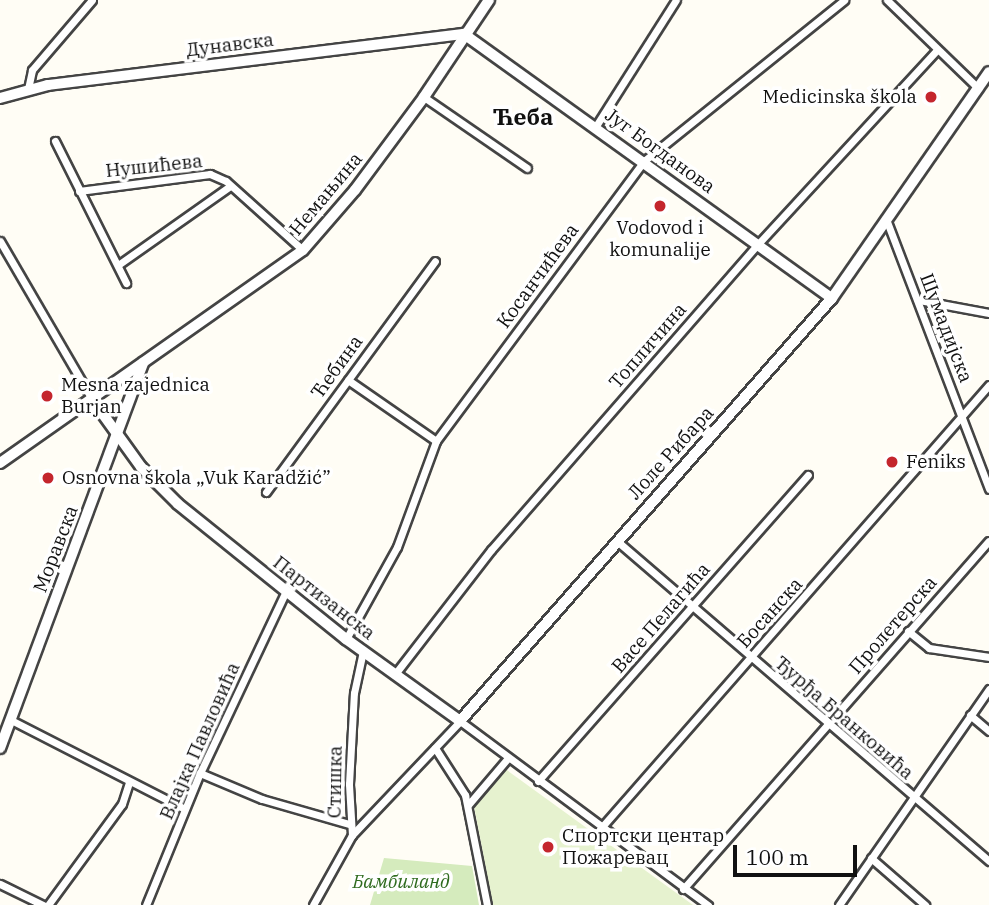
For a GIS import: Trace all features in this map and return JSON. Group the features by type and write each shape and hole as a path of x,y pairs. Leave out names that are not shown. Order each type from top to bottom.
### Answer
{"street":[{"path":"27,89 32,70 92,0"},
{"name":"Немањина","path":"0,463 303,250 355,190 424,97 489,0"},
{"path":"596,126 676,0"},
{"name":"Косанчићева","path":"346,639 397,547 436,441 644,161 844,0"},
{"path":"887,0 978,88"},
{"name":"Дунавска","path":"0,98 27,89 465,34"},
{"name":"Југ Богданова","path":"465,34 832,298"},
{"name":"Топличина","path":"395,674 491,550 758,244 937,50"},
{"name":"Лоле Рибара","path":"352,835 460,722 832,298 989,72"},
{"path":"424,97 527,168"},
{"name":"Нушићева","path":"55,141 126,283"},
{"name":"Нушићева","path":"79,191 202,173 230,186 303,250"},
{"name":"Нушићева","path":"118,265 230,186"},
{"name":"Шумадијска","path":"886,219 988,484"},
{"name":"Партизанска","path":"0,241 92,400 118,437 178,504 346,639 600,829 708,905"},
{"name":"Ћебина","path":"266,492 435,261"},
{"path":"919,300 989,313"},
{"name":"Моравска","path":"0,748 118,437 143,363"},
{"path":"348,380 436,441"},
{"name":"Босанска","path":"600,829 963,418 989,384"},
{"name":"Васе Пелагића","path":"538,781 808,475"},
{"name":"Ђурђа Бранковића","path":"617,541 912,798 989,861"},
{"name":"Пролетерска","path":"683,888 989,541"},
{"name":"Влајка Павловића","path":"146,905 200,773 286,591"},
{"path":"908,631 929,648 989,657"},
{"name":"Стишка","path":"313,905 352,835 349,824 354,693 363,651"},
{"path":"839,905 989,688"},
{"path":"971,715 989,731"},
{"path":"11,720 185,810"},
{"path":"435,748 468,805 487,905"},
{"path":"468,805 508,758"},
{"path":"200,773 262,799 349,824"},
{"path":"0,884 46,905 122,804 129,782"},
{"path":"871,858 925,905"}],"green space":[{"name":"Спортски центар Пожаревац","path":"504,768 693,905 493,905 474,806"},
{"name":"Бамбиланд","path":"384,858 472,866 479,905 370,905"}],"place":[{"name":"Medicinska škola","path":"931,97"},
{"name":"Vodovod i komunalije","path":"660,206"},
{"name":"Mesna zajednica Burjan","path":"47,396"},
{"name":"Feniks","path":"892,462"},
{"name":"Osnovna škola „Vuk Karadžić”","path":"48,478"},
{"name":"Спортски центар Пожаревац","path":"548,847"}],"district":[{"name":"Ћеба","path":"523,116"}]}
